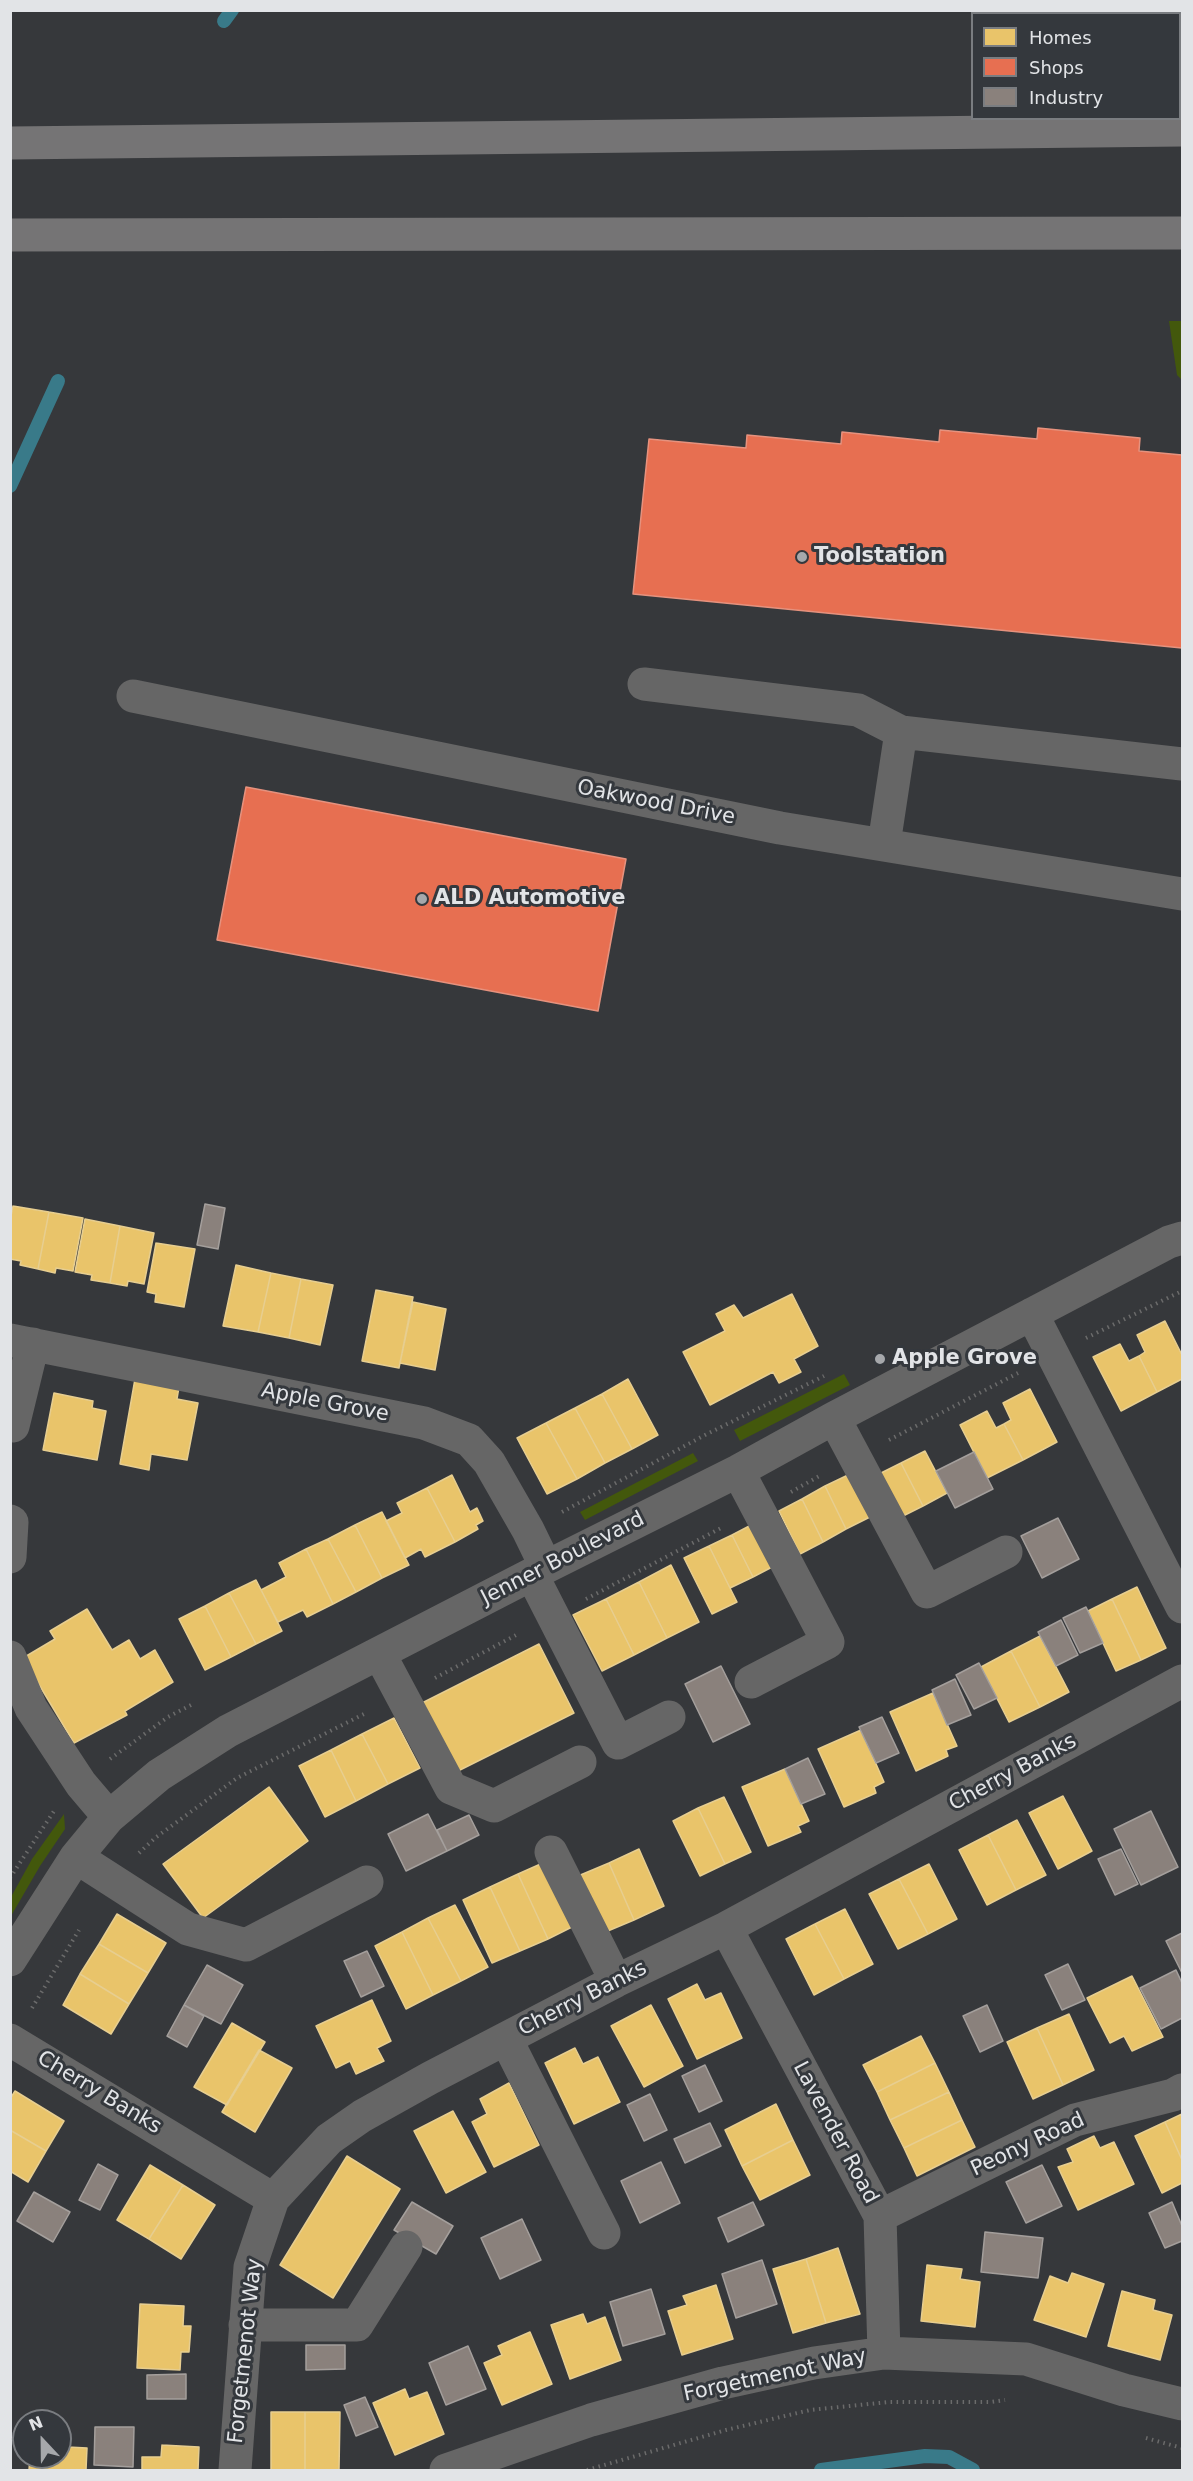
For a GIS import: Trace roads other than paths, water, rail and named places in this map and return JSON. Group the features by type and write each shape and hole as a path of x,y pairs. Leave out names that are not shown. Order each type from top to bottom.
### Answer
{"highway":[{"path":"10,143 1182,130"},
{"path":"10,235 1182,233"}],"street":[{"path":"644,684 858,710 901,732 1182,764"},
{"name":"Oakwood Drive","path":"133,696 695,812 1182,894"},
{"path":"884,844 901,732"},
{"name":"Jenner Boulevard","path":"10,1960 76,1857 109,1817 159,1775 228,1731 738,1471 1169,1242 1182,1238"},
{"path":"1032,1314 1182,1607"},
{"name":"Apple Grove","path":"13,1426 22,1342 424,1423 469,1440 489,1461 528,1530 539,1571 618,1743 669,1717"},
{"path":"834,1418 927,1592 1006,1552"},
{"path":"738,1471 828,1642 751,1682"},
{"path":"10,1521 12,1522 10,1557"},
{"path":"379,1653 451,1788 494,1806 580,1762"},
{"path":"10,1657 31,1708 81,1784 109,1817"},
{"name":"Cherry Banks","path":"10,2040 273,2199 328,2139 362,2116 616,1981 726,1928 1182,1682"},
{"path":"551,1852 616,1981"},
{"path":"76,1857 188,1929 246,1945 367,1882"},
{"name":"Lavender Road","path":"726,1928 880,2216 884,2353"},
{"path":"506,2039 604,2233"},
{"name":"Peony Road","path":"880,2216 1075,2120 1173,2095 1182,2090"},
{"name":"Forgetmenot Way","path":"235,2470 250,2267 273,2199"},
{"path":"245,2325 357,2325 406,2247"},
{"name":"Forgetmenot Way","path":"446,2470 591,2420 723,2383 814,2363 884,2353 1026,2359 1124,2390 1182,2404"}],"waterway":[{"path":"224,21 232,10"},
{"path":"10,486 58,381"},
{"path":"821,2470 925,2456 949,2457 973,2470"}],"place":[{"name":"Toolstation","path":"802,557"},
{"name":"ALD Automotive","path":"422,899"},
{"name":"Apple Grove","path":"880,1359"}]}
